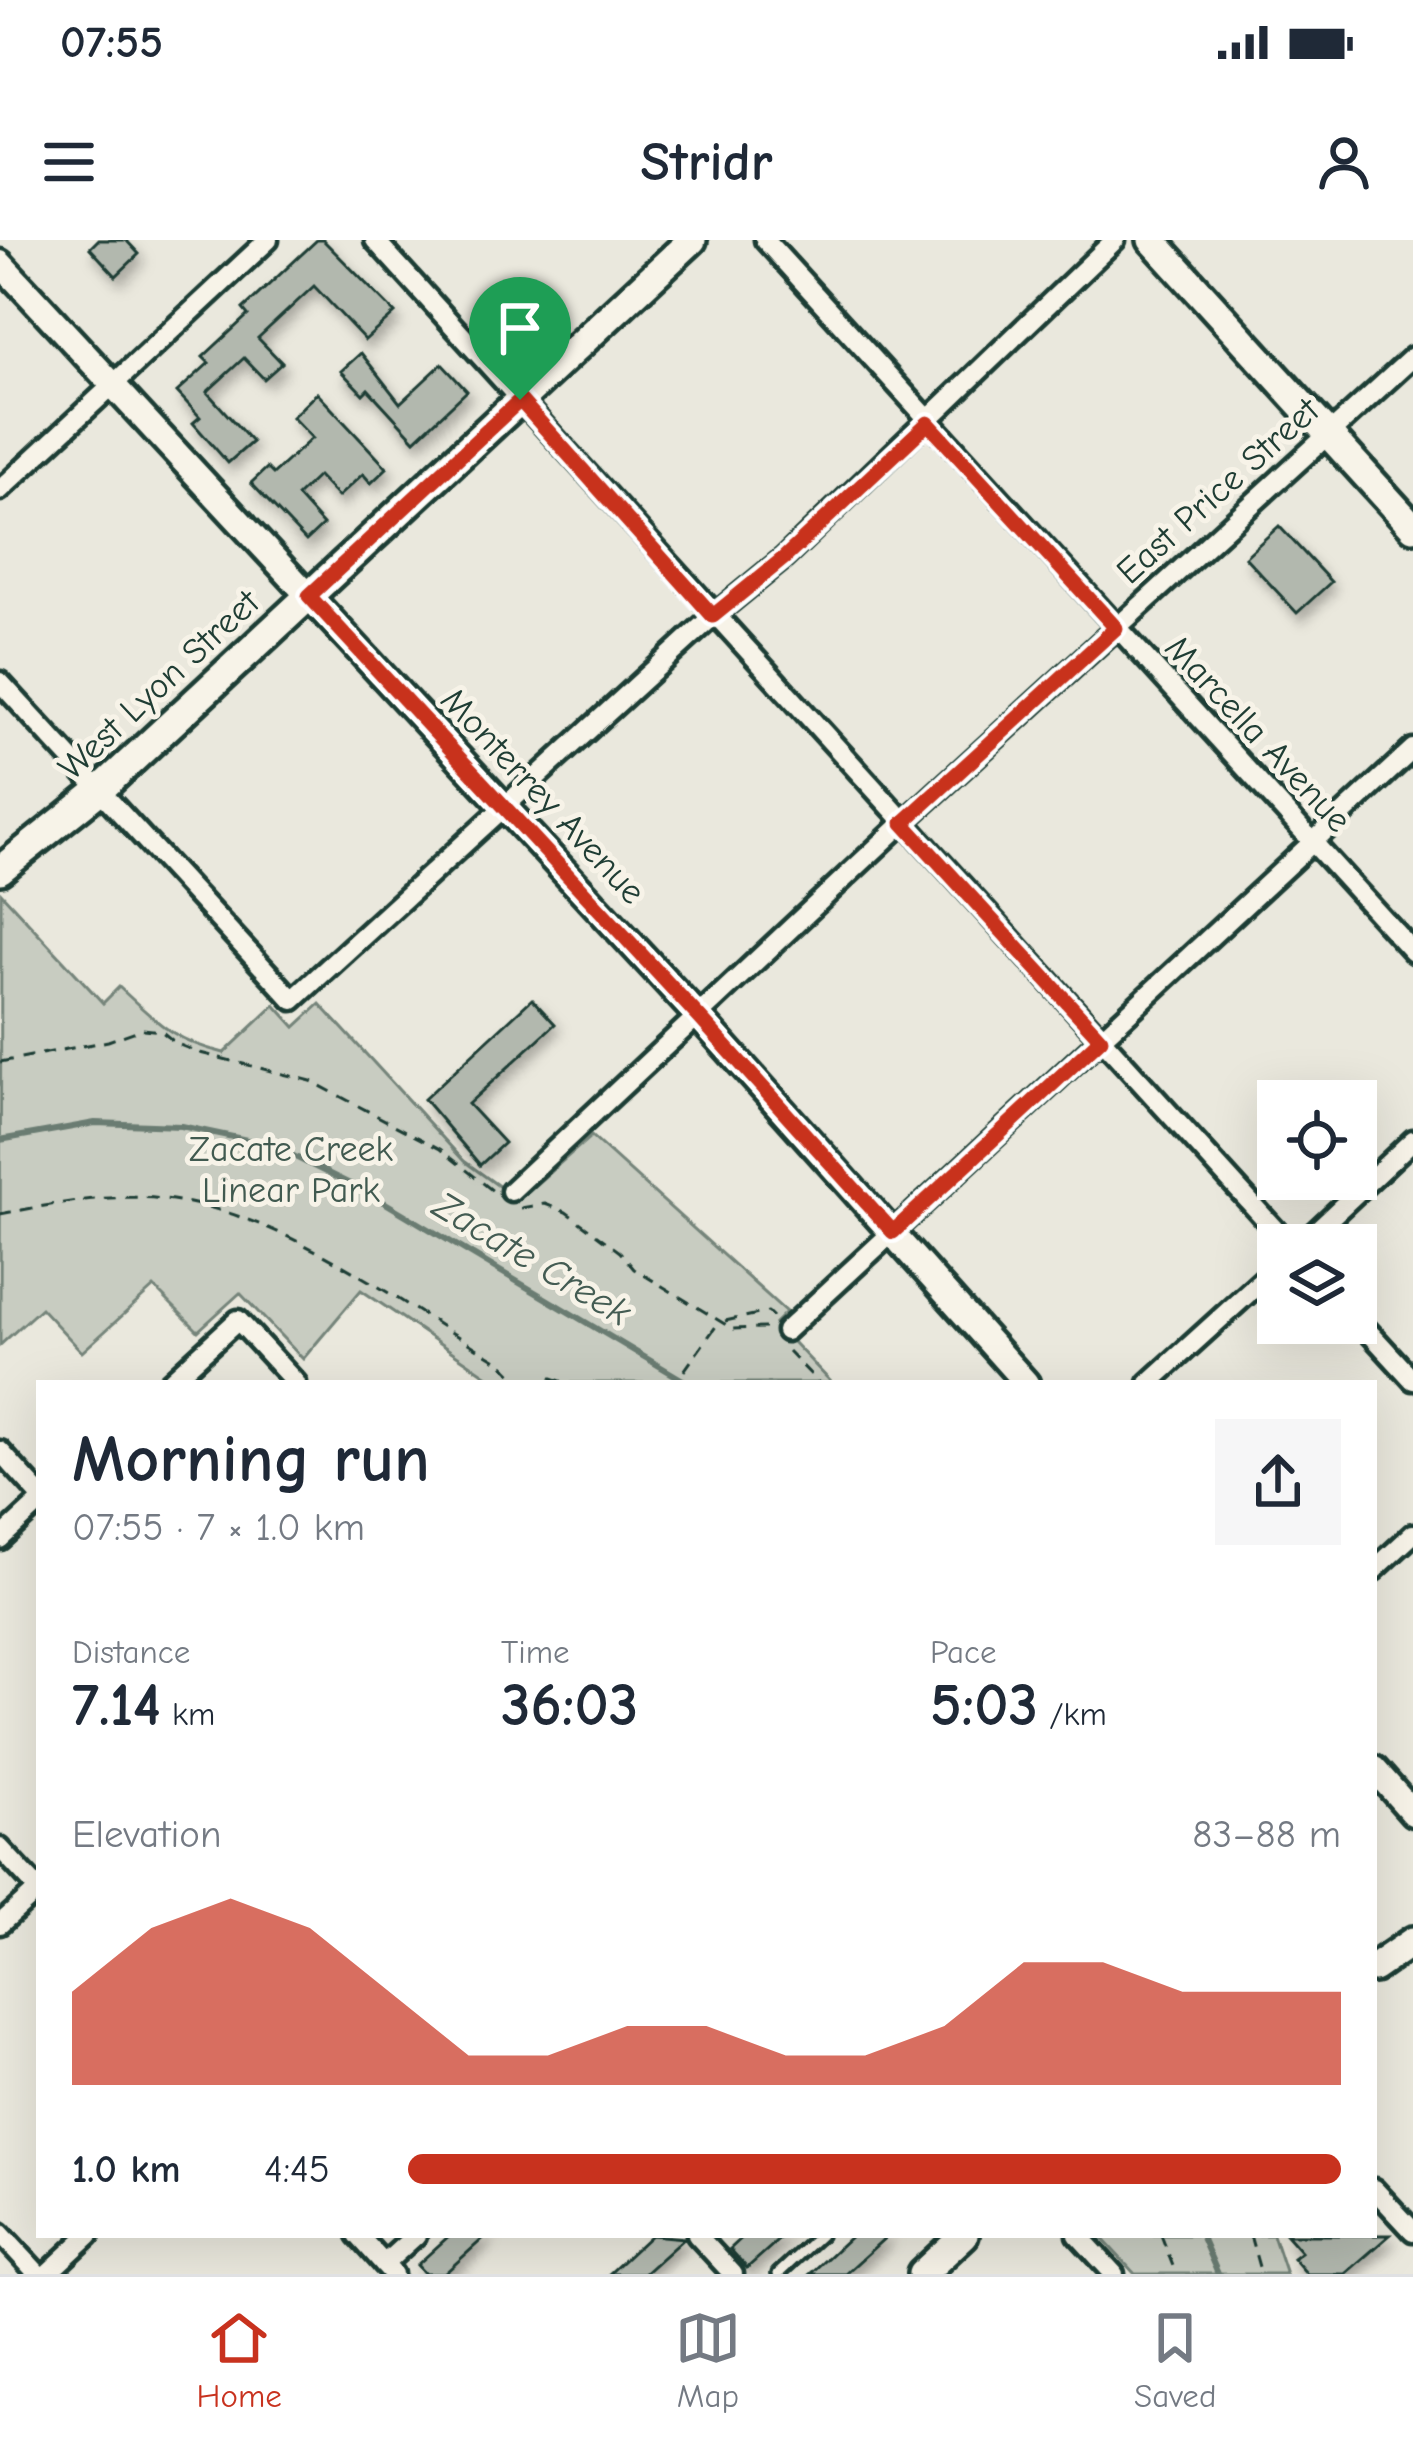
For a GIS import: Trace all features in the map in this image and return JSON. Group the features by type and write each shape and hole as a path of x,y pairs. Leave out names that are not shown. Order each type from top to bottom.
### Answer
{"main road":[{"name":"West Lyon Street","path":"0,870 101,789 692,240"},
{"path":"1152,240 1413,527"},
{"path":"1377,1966 1413,1941"},
{"path":"922,2274 956,2238"}],"street":[{"path":"0,490 268,240"},
{"path":"375,240 1270,1224"},
{"name":"Marcella Avenue","path":"765,240 1413,952"},
{"path":"0,682 293,1000 713,616 784,558 1115,240"},
{"name":"Monterrey Avenue","path":"0,263 700,1018 1023,1380"},
{"name":"East Price Street","path":"507,1198 903,823 1413,358"},
{"path":"782,1338 1413,748"},
{"path":"1323,1224 1413,1140"},
{"path":"1152,1380 1257,1285"},
{"path":"172,1380 238,1320 293,1380"},
{"path":"1377,1341 1413,1380"},
{"path":"0,1451 36,1495"},
{"path":"0,1539 36,1502"},
{"path":"1377,1567 1413,1534"},
{"path":"1377,1772 1413,1813"},
{"path":"0,1848 36,1886"},
{"path":"0,1924 36,1892"},
{"path":"1377,2192 1413,2231"},
{"path":"0,2233 42,2274 85,2238"},
{"path":"361,2238 389,2269 414,2238"},
{"path":"700,2238 733,2274"},
{"path":"1081,2238 1114,2274"}],"lane":[{"path":"778,2274 817,2238"}],"path":[{"path":"0,1061 142,1030 161,1031 200,1053 311,1081 440,1149 507,1198 566,1212 634,1268 738,1331 760,1326 782,1338"},
{"path":"0,1214 113,1198 163,1199 210,1207 266,1226 318,1253 500,1362 518,1380"},
{"path":"684,1370 721,1321 768,1312 782,1338 817,1380"},
{"path":"1162,2238 1176,2274"},
{"path":"1251,2238 1261,2274"}],"green space":[{"name":"Zacate Creek Linear Park","path":"1,893 103,1003 119,987 167,1029 191,1043 224,1053 275,1005 295,1027 320,1004 464,1161 518,1200 591,1136 786,1312 775,1323 829,1380 494,1380 361,1290 303,1359 240,1293 198,1331 154,1287 82,1352 41,1308 0,1345"},
{"path":"1102,2238 1274,2238 1286,2274 1135,2274"}],"building":[{"path":"98,240 126,240 139,254 116,276 90,248"},
{"path":"317,240 323,240 395,313 365,340 314,286 258,338 282,363 264,379 244,358 207,392 252,442 228,463 193,423 200,417 177,392 209,363 203,357 248,315 243,309"},
{"path":"361,353 400,403 442,364 467,391 415,440 368,389 363,394 341,371"},
{"path":"317,393 387,468 371,483 363,474 338,497 318,476 297,496 323,525 306,541 251,483 267,468 273,474 312,438 292,417"},
{"path":"1279,526 1331,582 1297,613 1245,557"},
{"path":"532,999 555,1024 468,1104 504,1143 480,1165 424,1099"},
{"path":"1390,2235 1345,2274 1307,2274 1293,2258 1301,2252 1289,2238"},
{"path":"447,2238 484,2238 444,2274 425,2274 417,2265"},
{"path":"648,2238 684,2238 644,2274 609,2274"},
{"path":"742,2238 781,2238 747,2268 730,2249"},
{"path":"849,2238 885,2238 845,2274 810,2274"}],"waterway":[{"name":"Zacate Creek","path":"0,1140 95,1123 181,1126 271,1145 372,1195 683,1380"},
{"name":"Zacate Creek","path":"1202,2238 1218,2274"}],"route":[{"path":"520,400 713,616 784,558 928,423 1116,628 903,823 1101,1039 893,1232 309,596 520,400"}]}
